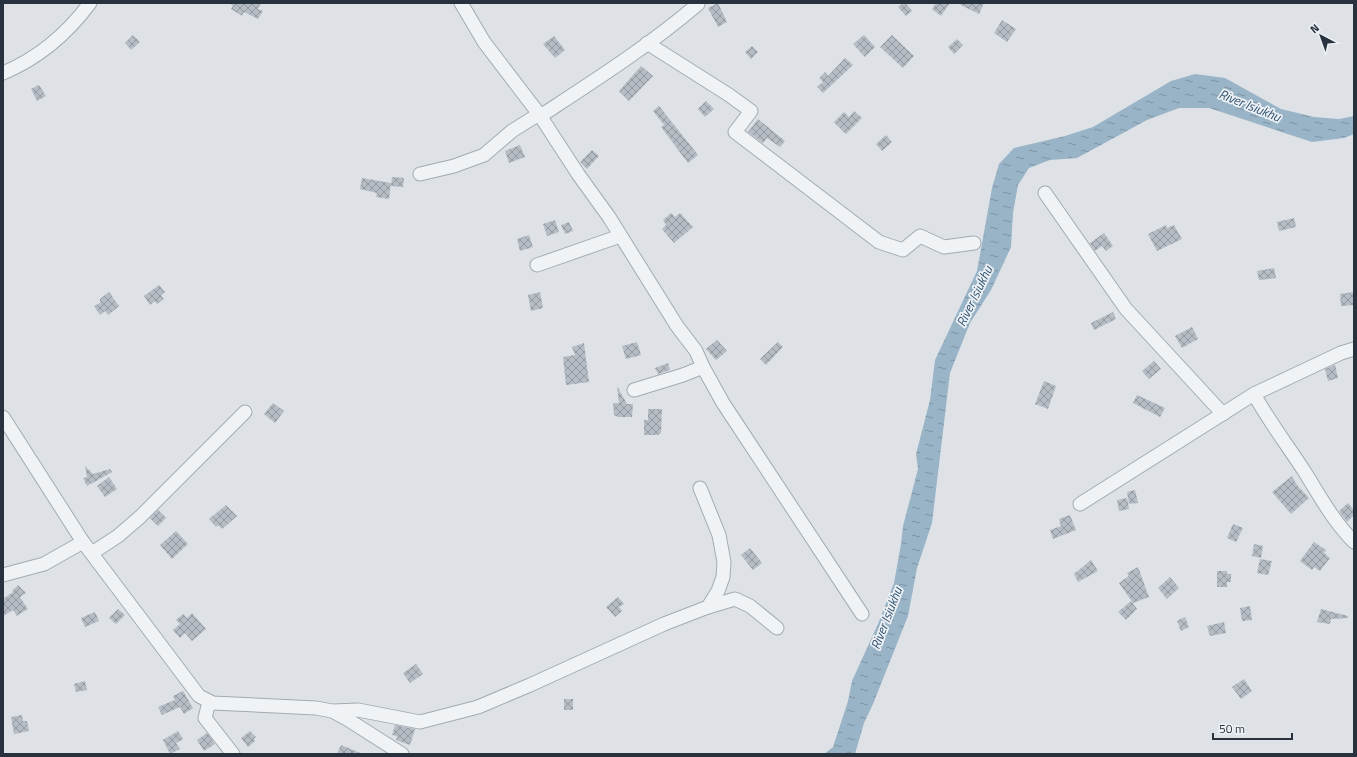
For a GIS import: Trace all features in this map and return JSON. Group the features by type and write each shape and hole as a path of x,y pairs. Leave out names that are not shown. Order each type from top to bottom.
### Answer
{"street":[{"path":"3,74 52,45 77,21 90,3"},
{"path":"461,3 484,42 539,114 620,236 677,326 696,351 723,403 862,614"},
{"path":"420,174 454,166 484,155 512,131 539,114 545,113 676,24 698,4 697,3"},
{"path":"647,43 723,91 750,111 735,132 879,242 903,250 920,236 944,247 974,243"},
{"path":"1045,193 1126,309 1223,414"},
{"path":"537,265 620,236"},
{"path":"1080,504 1254,394 1341,353 1354,349"},
{"path":"634,390 683,375 703,367"},
{"path":"1254,394 1262,410 1306,474 1323,504 1354,542"},
{"path":"92,553 118,536 140,517 245,412"},
{"path":"3,417 83,542 199,696 209,702 316,708 332,711 358,710 420,722 478,707 664,624 708,607 735,599 750,606 777,628"},
{"path":"700,488 719,535 724,562 723,577 718,591 708,607"},
{"path":"3,575 44,564 83,542"},
{"path":"209,702 205,718 233,754"},
{"path":"332,711 402,754"}],"water":[{"name":"River Isiukhu","path":"1195,74 1225,78 1281,109 1314,117 1339,119 1354,116 1354,134 1344,138 1312,142 1209,108 1179,108 1147,120 1077,158 1050,160 1029,168 1018,185 1013,213 1011,247 991,290 970,323 950,373 932,523 917,568 908,616 864,723 855,754 824,754 833,747 848,701 852,681 878,624 894,583 903,526 918,469 916,454 930,400 935,360 977,271 992,188 999,164 1014,148 1065,136 1093,127 1171,81"}],"building":[{"path":"229,3 261,3 258,9 263,11 258,19 244,12 242,16 231,9 233,6"},
{"path":"718,3 727,22 718,27 708,8"},
{"path":"903,3 906,3 912,11 906,16 898,7"},
{"path":"936,3 950,3 941,16 932,9"},
{"path":"957,3 984,3 979,14"},
{"path":"1002,20 1016,29 1007,42 994,33"},
{"path":"133,35 140,42 131,50 125,43"},
{"path":"864,35 875,47 865,57 853,44"},
{"path":"892,35 914,56 903,68 880,47"},
{"path":"554,36 565,50 555,58 543,44"},
{"path":"957,39 963,45 954,54 948,47"},
{"path":"752,46 758,52 751,59 745,52"},
{"path":"845,58 853,65 823,93 817,87 823,82 819,78 825,72 828,76"},
{"path":"641,66 653,76 629,101 619,91"},
{"path":"39,85 46,96 37,101 31,89"},
{"path":"706,101 714,109 705,117 698,109"},
{"path":"659,106 698,155 688,163 661,127 664,125 653,111"},
{"path":"854,111 862,118 846,134 834,122 844,112 849,117"},
{"path":"758,119 785,141 780,147 767,138 763,143 748,132"},
{"path":"886,135 892,142 882,151 876,144"},
{"path":"520,145 525,157 509,163 505,151"},
{"path":"592,150 599,156 587,169 580,162"},
{"path":"392,177 404,178 403,187 391,186"},
{"path":"362,178 391,183 389,199 376,197 377,193 360,189"},
{"path":"671,213 675,217 680,213 693,227 674,243 662,229 666,225 663,220"},
{"path":"1294,218 1296,227 1279,231 1277,222"},
{"path":"555,220 559,232 547,236 543,224"},
{"path":"569,222 573,231 565,234 561,225"},
{"path":"1166,225 1167,228 1174,225 1182,239 1157,251 1148,234"},
{"path":"1104,233 1113,246 1106,251 1102,246 1095,251 1090,243"},
{"path":"529,235 533,247 520,251 517,239"},
{"path":"1274,268 1276,278 1259,280 1257,271"},
{"path":"159,285 165,292 161,295 164,299 157,304 155,301 150,305 144,296"},
{"path":"109,292 119,306 108,315 105,311 100,315 94,306 100,303 100,299"},
{"path":"540,292 543,308 531,311 528,295"},
{"path":"1353,292 1354,305 1341,306 1340,294"},
{"path":"1113,312 1116,319 1094,330 1091,323"},
{"path":"1192,327 1198,339 1182,348 1175,336"},
{"path":"717,340 727,351 716,360 706,349"},
{"path":"637,342 641,355 626,359 622,346"},
{"path":"778,342 783,347 766,365 760,359"},
{"path":"584,343 589,382 566,385 563,357 575,355 572,347"},
{"path":"1154,361 1161,369 1149,379 1142,371"},
{"path":"668,363 670,370 658,374 655,368"},
{"path":"1335,365 1338,378 1328,381 1325,369"},
{"path":"1044,381 1056,386 1048,409 1035,404"},
{"path":"617,386 627,404 633,404 632,417 618,417 614,415 613,403 619,403"},
{"path":"1137,395 1165,408 1160,417 1133,403"},
{"path":"273,403 284,411 275,423 264,414"},
{"path":"648,409 662,409 661,433 658,435 644,435 644,420 648,420"},
{"path":"85,466 93,474 110,469 112,472 87,486 83,478 87,477"},
{"path":"1292,476 1297,485 1309,498 1291,514 1272,492"},
{"path":"109,477 117,489 105,497 97,486"},
{"path":"1135,490 1138,503 1129,504 1127,492"},
{"path":"1127,498 1129,509 1119,511 1117,500"},
{"path":"1348,503 1354,510 1354,515 1347,522 1339,511"},
{"path":"226,505 237,516 222,529 218,525 216,527 209,519"},
{"path":"158,510 166,518 158,526 150,518"},
{"path":"1070,515 1076,530 1053,539 1050,530 1061,526 1059,519"},
{"path":"1233,524 1243,528 1236,542 1227,538"},
{"path":"176,531 188,544 172,559 160,545"},
{"path":"1314,542 1326,550 1324,553 1330,558 1320,571 1314,567 1312,570 1300,561"},
{"path":"1254,544 1263,546 1261,558 1252,556"},
{"path":"750,548 762,563 753,570 741,555"},
{"path":"1260,559 1272,561 1268,575 1257,573"},
{"path":"1091,560 1098,571 1078,582 1074,574"},
{"path":"1138,567 1149,597 1133,603 1119,583 1129,576 1127,573"},
{"path":"1217,571 1227,571 1227,574 1231,574 1231,582 1227,582 1227,587 1217,587"},
{"path":"1170,577 1179,588 1167,599 1158,588"},
{"path":"18,585 26,593 20,597 28,609 17,616 13,610 3,616 3,599 13,592 12,591"},
{"path":"618,597 624,604 619,607 622,611 615,617 606,607"},
{"path":"1131,601 1137,609 1126,620 1118,612"},
{"path":"1250,606 1252,620 1242,621 1240,608"},
{"path":"118,609 125,615 116,624 109,618"},
{"path":"1321,609 1348,616 1348,618 1331,619 1330,624 1317,622"},
{"path":"95,612 99,621 85,627 81,618"},
{"path":"192,613 206,629 192,641 185,633 180,638 173,630 180,624 176,620 183,614 187,618"},
{"path":"1185,617 1189,627 1181,631 1177,621"},
{"path":"1224,622 1226,633 1210,636 1207,626"},
{"path":"416,664 423,674 410,683 403,673"},
{"path":"1244,679 1252,691 1241,699 1232,687"},
{"path":"85,681 87,690 76,692 74,684"},
{"path":"183,691 193,708 184,714 180,707 162,715 158,707 175,700 173,696"},
{"path":"564,699 573,699 573,710 564,710"},
{"path":"22,715 23,721 27,721 29,731 14,734 11,717"},
{"path":"395,725 415,729 410,745 396,740 397,736 392,735"},
{"path":"178,731 183,739 176,743 180,749 170,754 163,740"},
{"path":"250,731 256,737 254,739 255,741 248,747 241,738"},
{"path":"207,733 215,744 204,751 197,740"},
{"path":"341,745 363,754 337,754"}]}
